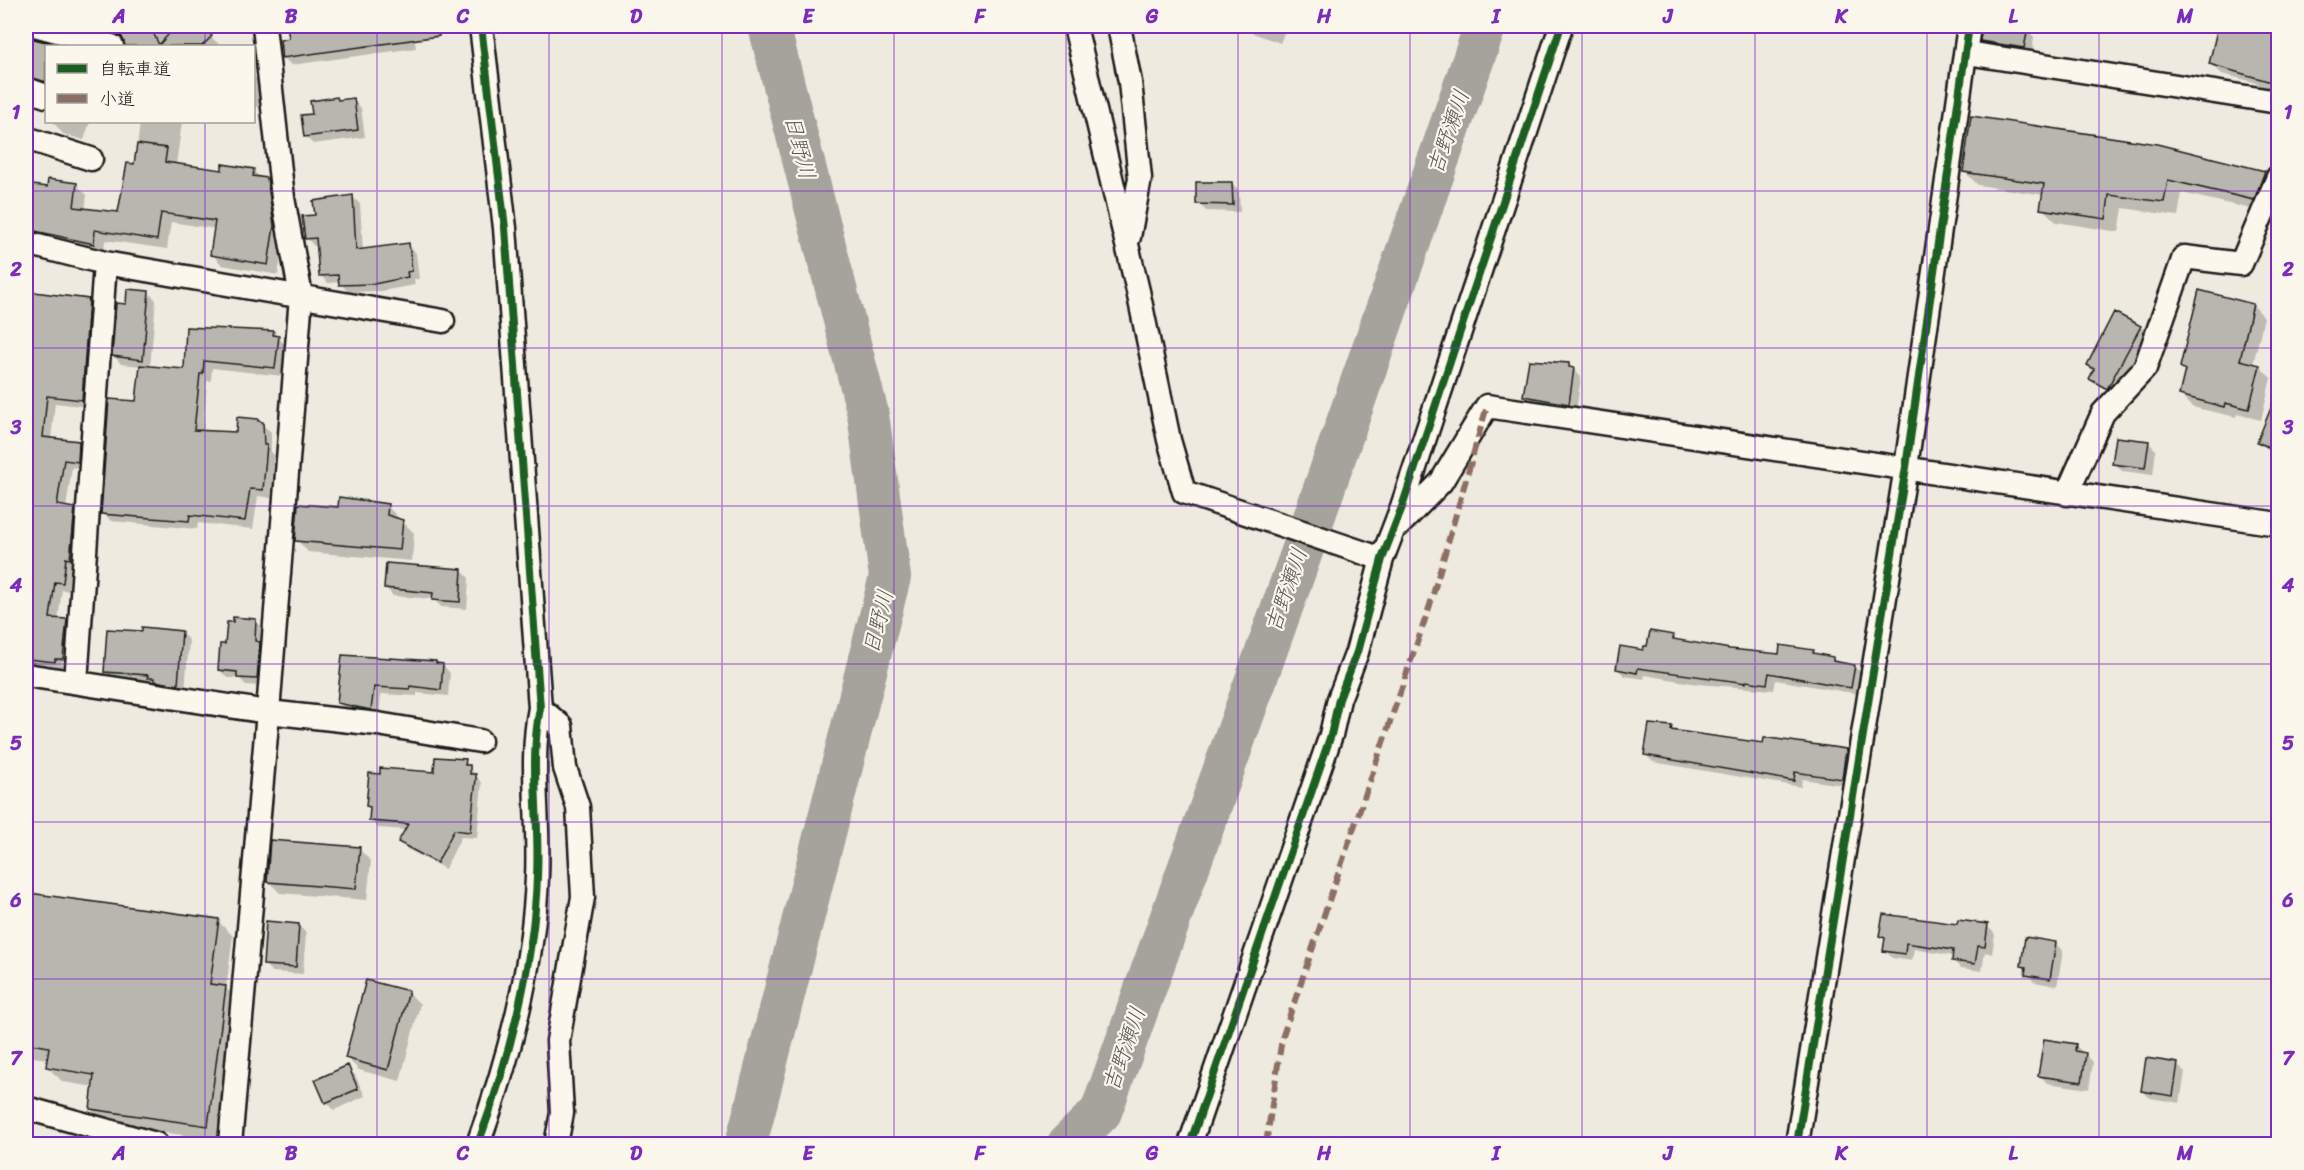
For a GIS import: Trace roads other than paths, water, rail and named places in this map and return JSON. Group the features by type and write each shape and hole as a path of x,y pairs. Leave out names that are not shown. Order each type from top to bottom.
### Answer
{"street":[{"path":"38,26 108,45"},
{"path":"230,1144 268,712 301,296 283,198 264,26"},
{"path":"478,1144 505,1065 530,948 537,877 534,736 540,708 505,228 481,26"},
{"path":"1075,26 1128,246 1169,440 1184,492 1383,559"},
{"path":"1119,26 1130,82 1140,178 1128,246"},
{"path":"1190,1144 1331,735 1339,699 1357,652 1383,559 1395,529 1561,26"},
{"path":"1797,1144 1906,467 1967,53 1969,26"},
{"path":"1967,53 2278,102"},
{"path":"26,89 45,96"},
{"path":"26,138 91,159"},
{"path":"2067,495 2103,413 2145,368 2184,257 2241,264 2278,177"},
{"path":"26,243 105,263 443,321"},
{"path":"76,682 105,263"},
{"path":"1395,529 1441,482 1487,406 1906,467 2067,495 2278,524"},
{"path":"26,675 268,712 378,724 480,741"},
{"path":"540,708 561,726 565,768 578,807 583,897 558,1041 562,1113 556,1144"},
{"path":"26,1108 156,1144"}],"waterway":[{"name":"日野川","path":"746,1144 890,577 868,414 769,26"},
{"name":"吉野瀬川","path":"1068,1144 1101,1112 1309,532 1485,26"}]}
